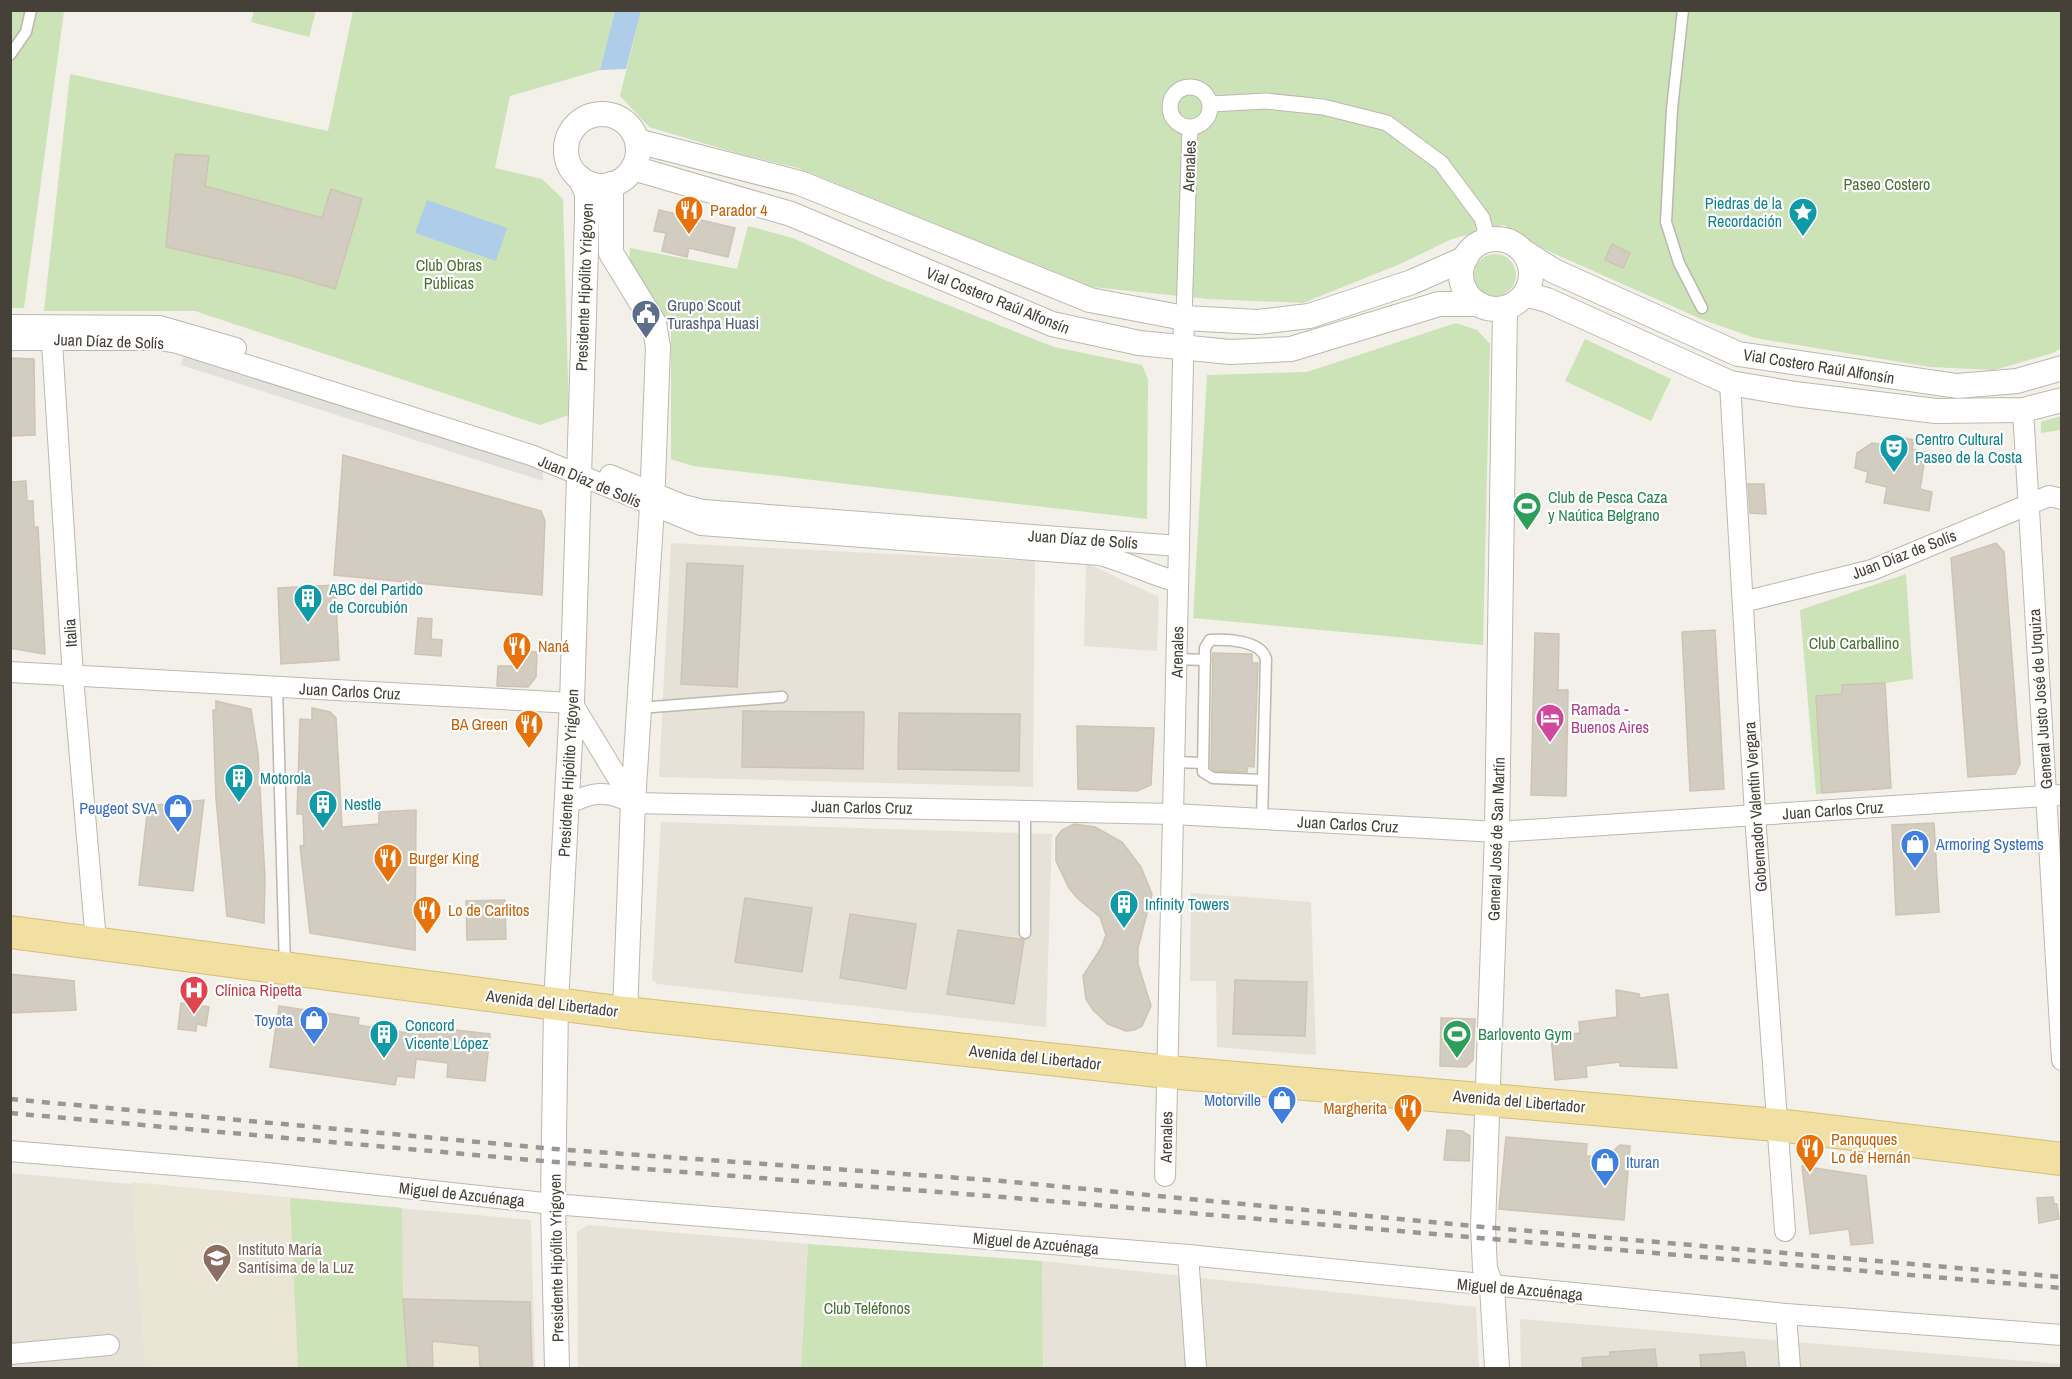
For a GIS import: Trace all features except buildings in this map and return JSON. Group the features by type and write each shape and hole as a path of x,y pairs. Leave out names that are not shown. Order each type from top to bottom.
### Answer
{"main road":[{"name":"Avenida del Libertador","path":"10,932 625,1012 1168,1072 1777,1125 2061,1159"}],"street":[{"path":"1188,87 1196,87 1208,96 1211,104 1206,120 1190,128 1183,126 1172,116 1170,108 1175,94 1188,87"},
{"path":"1211,104 1266,101 1323,107 1387,123 1441,163 1482,218 1488,240"},
{"path":"600,114 612,115 623,121 637,141 637,159 633,168 624,178 611,184 590,184 572,169 567,145 570,133 583,120 600,114"},
{"name":"Arenales","path":"1165,1176 1190,128"},
{"name":"Vial Costero Raúl Alfonsín","path":"637,141 800,183 1090,300 1184,318 1258,322 1309,316 1412,282 1466,258"},
{"name":"Vial Costero Raúl Alfonsín","path":"633,168 791,214 1052,324 1095,335 1183,349 1230,352 1292,350 1438,304 1459,302 1479,304"},
{"name":"Presidente Hipólito Yrigoyen","path":"557,1368 553,1204 556,1004 572,703 577,468 587,193 580,178"},
{"name":"Presidente Hipólito Yrigoyen","path":"611,184 610,253 654,323 658,347 652,499 633,802 625,1012"},
{"path":"1488,240 1507,241 1524,252 1531,273 1525,294 1505,308 1496,309 1479,304 1465,289 1462,279 1466,258 1479,244 1488,240"},
{"name":"Vial Costero Raúl Alfonsín","path":"1524,252 1554,271 1669,324 1748,356 1957,386 2017,381 2061,368"},
{"name":"Vial Costero Raúl Alfonsín","path":"1525,294 1547,300 1730,383 1795,394 1936,411 2023,410 2061,400"},
{"name":"General José de San Martín","path":"1497,1368 1492,1287 1485,1269 1483,1227 1497,832 1505,308"},
{"name":"Juan Díaz de Solís","path":"10,325 51,331"},
{"name":"Juan Díaz de Solís","path":"10,340 51,331 160,326 178,329 531,444 577,468 652,499 701,525 1100,555 1125,561 1152,576 1178,582"},
{"name":"Italia","path":"51,331 73,677 96,942"},
{"name":"Gobernador Valentín Vergara","path":"1730,383 1755,815 1785,1231"},
{"name":"General Justo José de Urquiza","path":"2023,410 2054,795 2061,1060"},
{"name":"Juan Díaz de Solís","path":"1743,602 1872,570 2049,496 2061,499"},
{"name":"Juan Díaz de Solís","path":"652,499 703,510 1179,546"},
{"name":"Juan Carlos Cruz","path":"10,672 572,703"},
{"path":"572,703 633,802"},
{"name":"Juan Carlos Cruz","path":"566,805 585,795 611,792 633,802 1173,814 1497,832 2054,795"},
{"name":"Miguel de Azcuénaga","path":"10,1151 267,1173 553,1204 1188,1256 1786,1314 2061,1335"},
{"path":"1188,1256 1196,1368"},
{"path":"1786,1314 1790,1368"},
{"path":"10,1354 109,1345"}],"lane":[{"path":"10,55 26,32 31,10"},
{"path":"1683,10 1672,109 1666,222 1679,263 1702,308"},
{"path":"1262,819 1263,780 1265,654 1257,646 1210,639 1206,644 1205,660 1203,772 1208,777 1263,780"},
{"path":"1176,659 1205,660"},
{"path":"278,687 285,967"},
{"path":"639,708 782,697"},
{"path":"1174,762 1203,763"},
{"path":"1025,811 1025,933"}],"shaded area":[{"path":"184,355 543,470 543,481 181,365"},
{"path":"671,543 1035,561 1033,787 659,777"},
{"path":"1086,563 1159,597 1157,651 1084,646"},
{"path":"661,822 1052,834 1046,1027 658,984 652,980"},
{"path":"1191,893 1311,902 1316,1055 1217,1047 1216,981 1190,981"},
{"path":"10,1173 531,1220 535,1368 11,1368"},
{"path":"131,1182 402,1208 403,1299 530,1302 532,1368 145,1368"},
{"path":"588,1225 808,1244 801,1368 578,1368 577,1232"},
{"path":"1042,1261 1476,1307 1479,1368 1043,1368"},
{"path":"1520,1319 2061,1364 2061,1368 1521,1368"}],"green space":[{"path":"254,10 316,11 309,37 251,22"},
{"path":"10,11 64,11 24,308 10,308"},
{"name":"Club Obras Públicas","path":"353,11 615,11 600,70 510,96 495,168 542,179 563,199 569,415 540,425 195,311 44,311 70,74 328,131"},
{"name":"Paseo Costero","path":"641,11 2061,11 2061,348 2053,353 1994,370 1930,367 1755,338 1701,319 1535,245 1504,225 1452,239 1400,264 1303,303 1208,299 1092,287 798,168 740,154 649,127 620,96"},
{"path":"748,226 793,238 882,279 1054,347 1142,365 1148,379 1147,519 693,466 671,459 671,330 629,266 630,248 737,269"},
{"path":"1495,254 1510,260 1516,275 1510,290 1495,296 1480,290 1474,275 1480,260"},
{"path":"1456,323 1477,330 1490,344 1483,645 1193,618 1207,375 1307,372"},
{"path":"1585,339 1671,379 1651,421 1565,381"},
{"path":"2061,416 2061,430 2041,433 2041,422"},
{"name":"Club Carballino","path":"1906,574 1913,679 1885,683 1891,788 1816,794 1800,610"},
{"path":"290,1198 402,1208 403,1299 408,1368 298,1368"},
{"name":"Club Teléfonos","path":"808,1244 1042,1261 1043,1368 801,1368"}],"water":[{"path":"615,11 641,11 626,69 600,70"},
{"path":"427,200 507,228 496,261 415,233"}],"railway":[{"path":"10,1099 555,1149 1002,1181 1483,1227 2062,1277"},
{"path":"10,1113 531,1160 1003,1197 2062,1288"}],"place":[{"name":"Parador 4","path":"689,236"},
{"name":"Piedras de la Recordación","path":"1803,238"},
{"name":"Grupo Scout Turashpa Huasi","path":"646,340"},
{"name":"Centro Cultural Paseo de la Costa","path":"1894,474"},
{"name":"Club de Pesca Caza y Naútica Belgrano","path":"1527,532"},
{"name":"ABC del Partido de Corcubión","path":"308,624"},
{"name":"Naná","path":"517,672"},
{"name":"Ramada - Buenos Aires","path":"1550,744"},
{"name":"BA Green","path":"529,750"},
{"name":"Motorola","path":"239,804"},
{"name":"Nestle","path":"323,830"},
{"name":"Peugeot SVA","path":"178,834"},
{"name":"Armoring Systems","path":"1915,870"},
{"name":"Burger King","path":"388,884"},
{"name":"Infinity Towers","path":"1124,930"},
{"name":"Lo de Carlitos","path":"427,936"},
{"name":"Clínica Ripetta","path":"194,1016"},
{"name":"Toyota","path":"314,1046"},
{"name":"Concord Vicente López","path":"384,1060"},
{"name":"Barlovento Gym","path":"1457,1060"},
{"name":"Motorville","path":"1282,1126"},
{"name":"Margherita","path":"1408,1134"},
{"name":"Panquques Lo de Hernán","path":"1810,1174"},
{"name":"Ituran","path":"1605,1188"},
{"name":"Instituto María Santísima de la Luz","path":"217,1284"}]}
